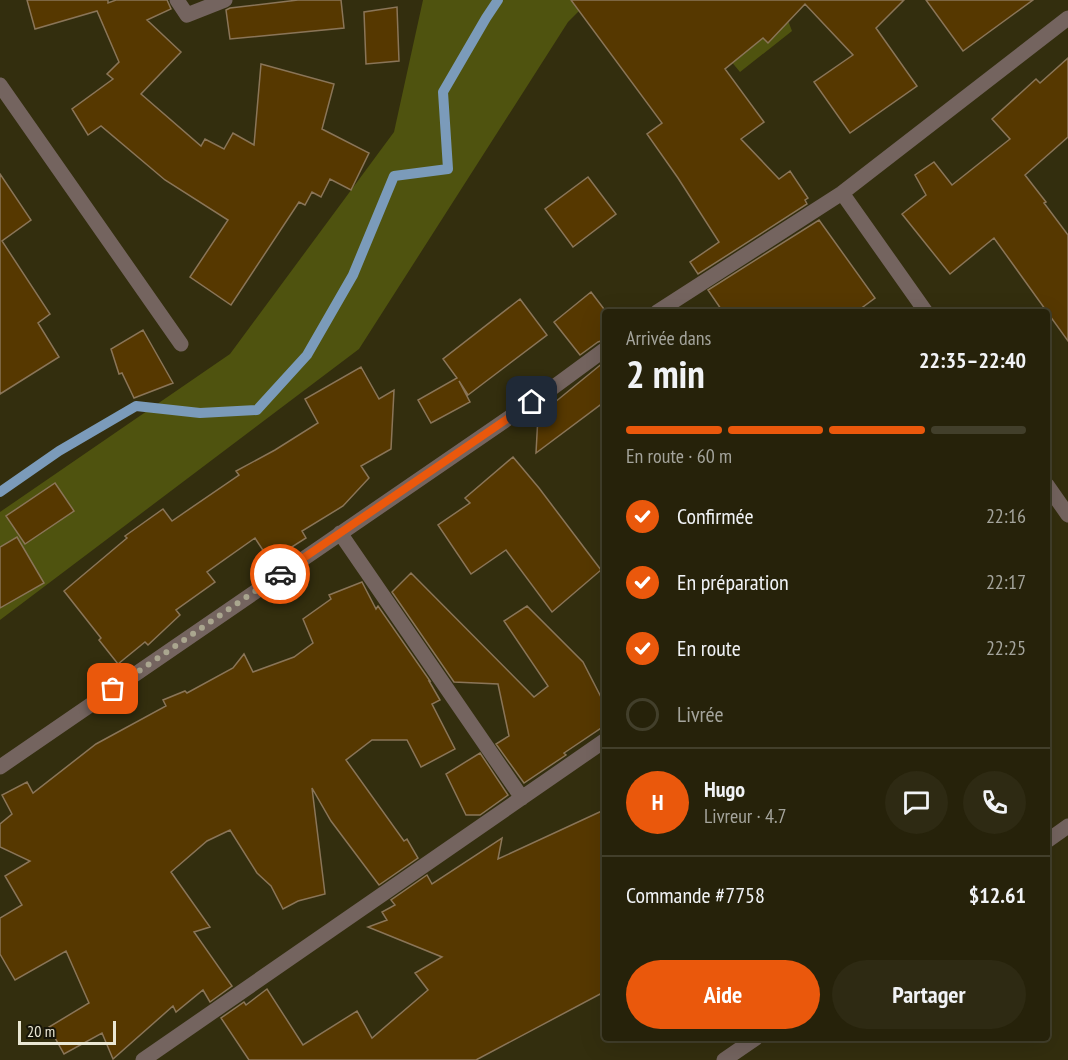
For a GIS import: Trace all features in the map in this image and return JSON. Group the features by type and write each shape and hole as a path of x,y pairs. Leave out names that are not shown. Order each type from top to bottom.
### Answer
{"street":[{"path":"177,0 187,15 225,0"},
{"path":"662,309 842,193 1068,18"},
{"path":"0,85 181,344"},
{"path":"842,193 924,309"},
{"path":"0,767 551,389 602,351"},
{"path":"1050,489 1068,514"},
{"path":"340,533 522,798"},
{"path":"143,1060 602,742"},
{"path":"1050,838 1068,826"},
{"path":"724,1060 752,1041"}],"shaded area":[{"path":"423,0 590,0 568,22 359,349 0,620 0,512 230,354 394,132"},
{"path":"780,0 792,31 740,72 700,24"}],"building":[{"path":"27,0 108,0 108,3 116,0 167,0 171,9 147,20 181,52 141,94 201,146 205,139 224,149 233,133 254,145 261,64 334,84 322,129 369,153 351,190 330,179 321,197 312,192 305,205 299,202 231,305 190,277 228,220 165,180 101,126 88,135 72,109 113,79 107,74 119,62 97,11 35,29"},
{"path":"298,0 341,0 344,28 230,39 226,10"},
{"path":"571,0 904,0 876,28 917,86 850,133 814,82 853,55 805,4 768,43 763,38 725,69 764,122 741,139 779,179 790,171 808,198 805,200 807,204 698,274 690,262 719,242 647,134 662,123"},
{"path":"926,0 1033,0 963,51"},
{"path":"397,7 399,61 366,64 364,12"},
{"path":"1068,58 1068,137 1025,175 1068,235 1068,341 1050,316 1050,309 1045,309 994,238 950,274 902,214 926,195 915,175 934,162 952,185 1010,139 992,119 1036,79 1040,83"},
{"path":"0,174 31,220 2,241 50,314 38,323 59,357 0,394"},
{"path":"588,177 616,214 573,247 545,209"},
{"path":"819,220 875,298 860,309 721,309 708,290"},
{"path":"591,292 604,309 602,309 602,341 580,355 554,322"},
{"path":"520,299 547,335 468,395 459,381 470,402 431,423 418,400 457,378 443,359"},
{"path":"143,330 173,383 134,398 122,373 119,374 111,349"},
{"path":"602,364 602,404 536,453 538,416"},
{"path":"361,367 379,399 394,390 391,449 361,466 369,478 343,506 302,531 306,538 270,561 255,538 207,572 215,582 176,610 180,615 148,645 145,642 118,664 64,591 127,538 125,536 163,509 172,521 239,475 236,471 318,423 305,399"},
{"path":"513,457 601,570 552,612 506,550 471,574 438,525 470,503 465,498"},
{"path":"55,483 74,511 25,544 6,516"},
{"path":"17,537 44,583 0,608 0,547"},
{"path":"411,573 534,697 548,686 504,621 527,606 583,662 602,699 602,727 524,783 496,744 509,736 498,684 454,682 392,592"},
{"path":"362,582 376,609 378,606 430,681 440,700 432,704 455,749 421,767 407,740 372,740 346,760 404,841 407,839 418,858 379,885 331,821 312,788 325,894 298,901 283,909 271,886 257,873 230,830 207,841 171,872 210,927 194,932 232,986 210,1002 203,990 176,1012 173,1006 113,1059 102,1033 64,1054 49,1027 89,1003 66,951 15,980 0,954 0,918 22,905 5,876 30,861 0,847 0,824 12,814 2,795 27,782 33,793 96,744 166,706 163,700 185,691 187,693 233,668 244,654 253,672 294,657 313,643 303,619 331,599 329,595"},
{"path":"480,753 508,795 480,815 466,815 446,774"},
{"path":"602,811 602,993 476,1060 249,1060 221,1018 244,1002 246,1005 267,989 303,1045 357,1011 372,1038 428,990 415,973 442,957 368,927 387,920 382,912 395,905 391,900 427,875 432,884 502,838 498,859"}],"waterway":[{"path":"0,492 59,451 136,406 200,413 257,410 307,355 353,275 394,176 448,169 443,92 498,0"}],"way so far":[{"path":"113,689 280,574"}],"route":[{"path":"280,574 532,402"}]}
